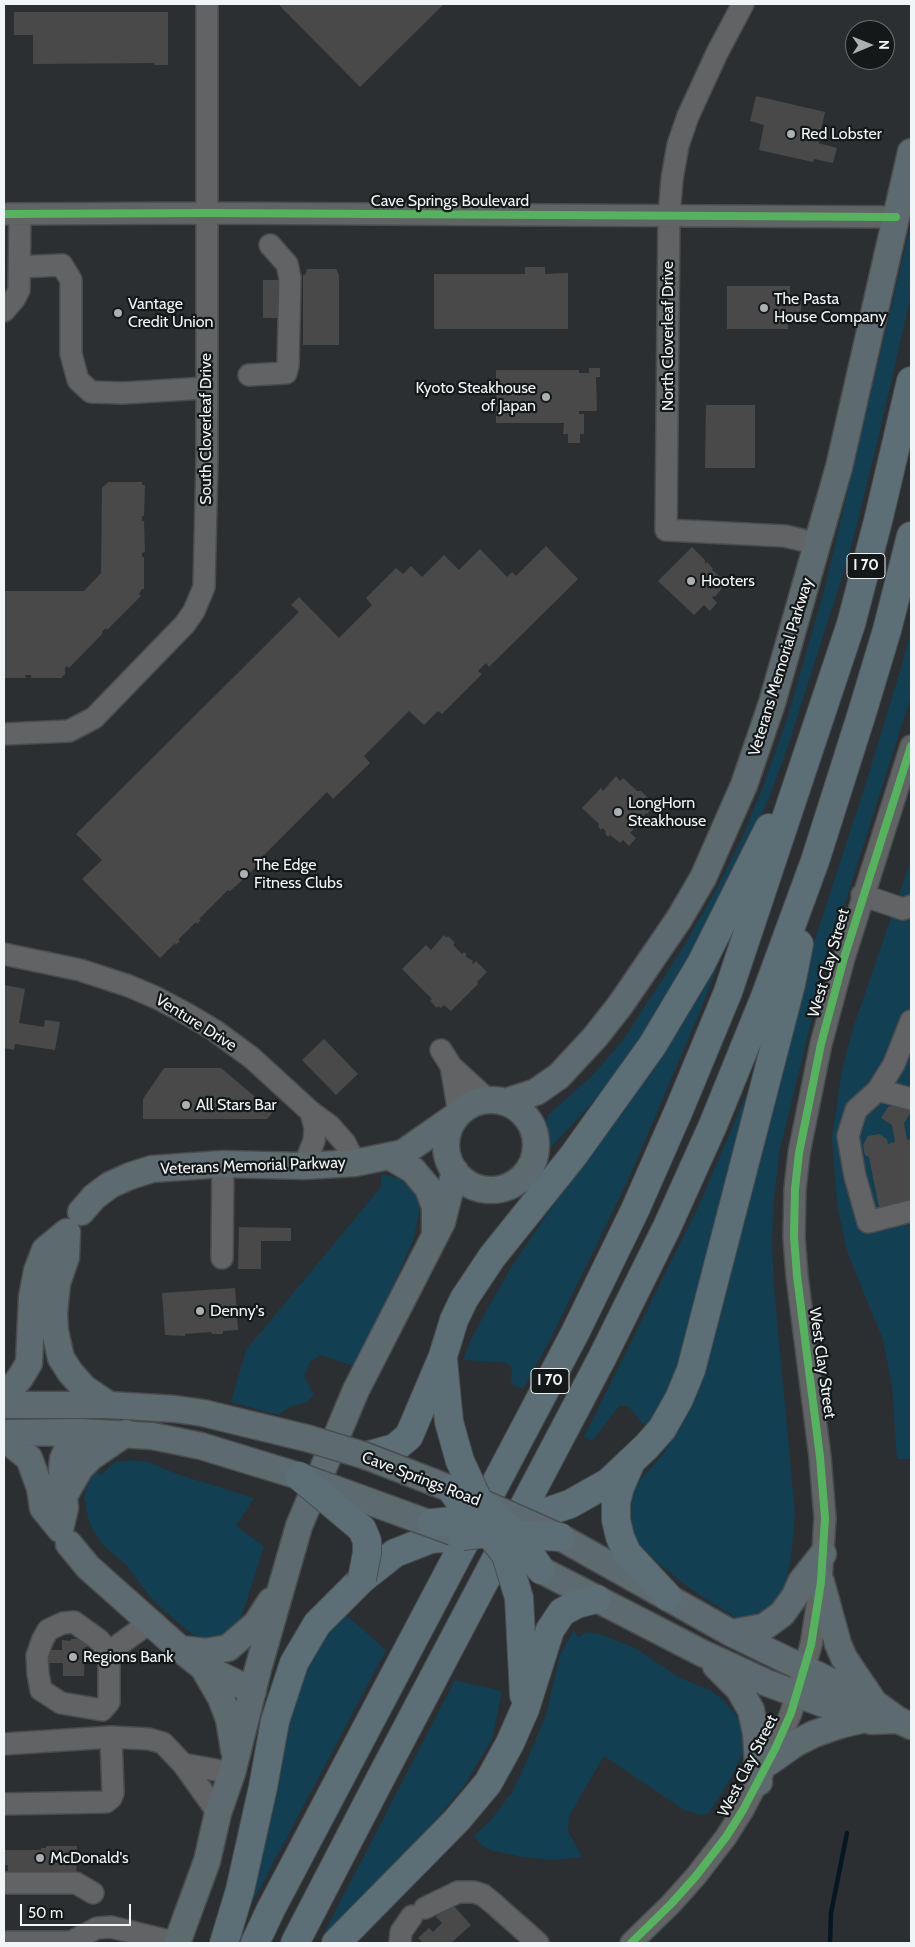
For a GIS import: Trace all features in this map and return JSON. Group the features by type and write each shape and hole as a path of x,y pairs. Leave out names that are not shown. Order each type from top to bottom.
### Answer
{"highway":[{"name":"I 70","path":"255,1943 284,1883 575,1333 635,1210 679,1110 728,992 851,624 878,521 911,381"},
{"name":"I 70","path":"295,1943 594,1375 667,1227 721,1107 765,997 815,861 887,630 911,536"},
{"path":"366,1456 395,1448 409,1436 443,1356 454,1320 464,1299 492,1257 579,1148 652,1046 701,964 767,830 794,795"},
{"path":"224,1943 240,1890 275,1721 294,1663 317,1624 362,1579 395,1553 431,1539 493,1527 570,1504 609,1482 662,1429 679,1399 691,1370 791,984 815,861"},
{"path":"443,1356 450,1422 460,1461 493,1527 519,1598 525,1709"},
{"path":"630,1463 620,1486 616,1502 616,1520 620,1537 627,1553 668,1597"},
{"path":"299,1476 362,1529 367,1541 367,1554 362,1579"},
{"path":"451,1489 541,1570"},
{"path":"432,1523 493,1527 560,1537"},
{"path":"336,1943 457,1820 488,1783 510,1743 525,1709 550,1630 562,1612 577,1604 597,1599"}],"main road":[{"name":"Veterans Memorial Parkway","path":"496,1101 536,1092 559,1076 596,1036 621,1004 679,919 703,878 744,785 758,746 818,544 841,458 911,152"},
{"path":"439,1229 462,1204 476,1194 488,1189 508,1186 521,1179 530,1167 535,1153 536,1138 542,1113 559,1076"},
{"path":"488,1189 479,1188 465,1182 453,1168 448,1158 446,1144 449,1129 458,1115 467,1106 480,1101 496,1101 522,1112 531,1124 536,1138"},
{"name":"Veterans Memorial Parkway","path":"396,1155 458,1115"},
{"name":"Veterans Memorial Parkway","path":"4,1397 20,1378 29,1363 32,1297 37,1272 45,1250 74,1222 94,1197 110,1185 152,1169 223,1164 304,1166 355,1163 396,1155 440,1160 453,1168"},
{"path":"396,1155 413,1170 428,1188 435,1207 439,1229"},
{"path":"177,1943 207,1861 218,1812 234,1766 253,1690 299,1526 347,1408 439,1229 453,1168"},
{"path":"74,1222 54,1305 55,1331 60,1358 84,1388 109,1405"},
{"name":"Cave Springs Road","path":"4,1405 109,1405 175,1409 203,1413 366,1456 451,1489"},
{"path":"65,1536 63,1459 68,1447 79,1432"},
{"path":"4,1433 126,1433 201,1446 299,1476 432,1523"},
{"path":"64,1496 80,1468 90,1457 126,1433"},
{"path":"4,1438 29,1458 40,1488 43,1508 88,1567 150,1623 203,1667 253,1690"},
{"path":"560,1537 731,1633 804,1669 869,1710"},
{"path":"731,1633 764,1627 782,1614 795,1596 801,1582 823,1554"},
{"path":"541,1570 702,1653 797,1695 869,1710"},
{"path":"821,1582 838,1644 869,1710 871,1721 907,1720"},
{"path":"180,1649 206,1652 228,1648 256,1624 282,1584"},
{"path":"702,1653 738,1689 752,1710 764,1772"},
{"path":"203,1667 229,1719 234,1766"},
{"path":"764,1772 796,1743 814,1734 840,1725 869,1710"}],"street":[{"name":"South Cloverleaf Drive","path":"4,734 69,731 94,718 185,624 203,592 206,571 208,4"},
{"name":"North Cloverleaf Drive","path":"743,4 717,53 688,116 678,145 672,179 669,216 666,530 784,536 818,544"},
{"name":"Cave Springs Boulevard","path":"12,214 207,213 896,217"},
{"path":"4,311 19,290 20,267 12,214"},
{"path":"249,375 286,373 288,365 290,278 287,264 270,245"},
{"path":"20,267 62,265 71,280 71,354 78,380 91,392 123,393 206,388"},
{"name":"West Clay Street","path":"631,1943 672,1904 712,1856 734,1824 764,1772 797,1695 804,1669 816,1617 821,1582 824,1518 820,1458 797,1276 794,1237 798,1153 821,1044 844,958 862,896 911,746"},
{"path":"862,896 909,913"},
{"name":"Venture Drive","path":"4,954 80,970 129,986 172,1005 214,1030 252,1058 311,1112 330,1126 345,1143 355,1163"},
{"path":"911,1021 894,1064 878,1090 856,1110 848,1136 855,1176 868,1222 911,1211"},
{"path":"458,1115 446,1058 496,1101"},
{"path":"878,1090 911,1099"},
{"path":"304,1166 314,1141 315,1128 311,1112"},
{"path":"222,1258 223,1164"},
{"path":"74,1622 99,1640 109,1652 109,1702 102,1710 61,1704 41,1690 38,1674 38,1656 42,1640 48,1630 63,1623 74,1622"},
{"path":"109,1652 150,1623"},
{"path":"4,1804 106,1802 113,1793 111,1737"},
{"path":"4,1744 111,1737 149,1738 163,1743 183,1764 218,1812"},
{"path":"183,1764 234,1766"},
{"path":"4,1790 15,1795 88,1796 94,1802"},
{"path":"4,1883 76,1883 93,1893"},
{"path":"400,1943 401,1932 419,1912 458,1892 474,1892 483,1895 538,1943"},
{"path":"4,1942 71,1942 97,1928 110,1928 177,1943"}],"shaded area":[{"path":"911,223 911,295 876,448 849,555 788,746 769,798 727,891 655,1019 616,1077 551,1147 533,1160 540,1133 549,1114 594,1074 623,1040 684,946 718,886 742,838 762,789 787,719 824,591"},
{"path":"911,628 911,696 824,969 780,1149 774,1198 772,1243 774,1287 795,1513 791,1557 781,1596 773,1606 764,1613 737,1619 684,1584 652,1558 631,1535 628,1494 664,1453 691,1404 801,982 866,783 903,661"},
{"path":"911,860 911,1459 897,1459 892,1386 883,1340 847,1251 837,1204 832,1136 842,1070 853,1028"},
{"path":"717,957 720,959 701,1009 628,1180 550,1340 523,1389 510,1383 511,1366 502,1362 463,1360 471,1339 510,1269 554,1204 585,1163"},
{"path":"746,1095 755,1098 685,1348 667,1397 647,1429 628,1406 619,1406 592,1441 584,1437 699,1205"},
{"path":"381,1174 400,1179 415,1192 420,1209 413,1241 356,1367 321,1355 310,1362 304,1376 314,1395 306,1403 292,1406 278,1415 231,1402 246,1350 381,1187"},
{"path":"130,1460 148,1462 177,1474 254,1498 236,1526 264,1546 239,1623 229,1638 204,1641 192,1634 153,1601 126,1565 102,1544 92,1528 84,1496 90,1478 95,1471 101,1475 115,1462"},
{"path":"345,1614 386,1650 234,1937 303,1669 332,1626"},
{"path":"574,1630 578,1637 588,1632 600,1634 635,1648 680,1678 712,1691 723,1700 740,1720 748,1743 728,1783 708,1814 700,1815 684,1810 604,1756 569,1816 568,1831 582,1857 553,1860 493,1851 482,1846 474,1836 490,1821 512,1792 546,1715 560,1655"},
{"path":"455,1680 502,1691 492,1739 464,1786 383,1882 329,1936 324,1933"}],"building":[{"path":"278,4 444,4 360,87"},
{"path":"14,12 168,12 168,65 154,65 154,63 33,64 33,35 14,35"},
{"name":"Red Lobster","path":"756,96 825,112 818,143 837,148 833,163 814,159 813,162 759,150 764,125 750,121"},
{"path":"525,267 545,267 545,274 568,273 568,329 434,329 434,274 525,274"},
{"path":"307,269 336,269 339,275 339,345 303,345 303,275 305,275"},
{"path":"263,280 283,280 282,325 277,325 278,318 263,318"},
{"name":"The Pasta House Company","path":"727,286 790,286 790,299 801,299 801,316 788,316 788,329 727,329"},
{"name":"Kyoto Steakhouse of Japan","path":"589,368 600,368 600,377 596,377 597,411 579,411 579,414 584,414 584,434 580,434 580,443 568,443 568,434 563,434 564,423 496,423 496,370 579,370 579,373 589,373"},
{"path":"706,405 755,405 755,468 705,468"},
{"path":"108,482 142,482 142,485 145,485 144,516 142,516 142,521 144,521 145,552 142,553 142,557 144,557 144,589 139,594 141,596 107,630 106,628 102,632 69,668 67,666 65,668 65,675 62,678 31,678 31,675 25,675 26,678 4,678 4,591 84,591 101,573 102,488"},
{"path":"546,546 578,579 489,667 486,663 478,671 482,674 442,714 438,711 424,725 409,711 364,756 370,763 333,799 327,792 261,858 257,866 230,891 228,890 199,919 201,920 197,924 196,922 178,940 180,941 176,945 175,943 160,958 82,879 102,860 76,834 299,612 291,605 299,597 339,638 372,605 366,598 396,568 403,574 411,566 422,577 444,555 459,570 480,549 507,577 512,572 516,576"},
{"name":"Hooters","path":"692,547 705,560 705,564 707,562 712,570 724,580 725,584 715,597 712,597 717,603 710,611 704,605 694,615 658,581"},
{"name":"LongHorn Steakhouse","path":"616,776 620,781 623,778 637,791 641,791 648,798 648,802 652,806 647,814 631,827 634,829 630,833 636,838 629,846 623,840 620,843 610,835 608,837 603,828 601,830 598,826 599,824 582,808 601,788 603,791"},
{"path":"444,935 447,938 448,936 455,943 453,945 462,954 464,952 467,955 465,956 473,961 473,964 476,961 487,972 477,982 478,984 451,1011 444,1005 441,1008 438,1006 437,1008 430,1001 432,999 402,969 426,945 431,950"},
{"path":"4,985 25,989 19,1023 44,1027 45,1020 60,1022 55,1050 15,1044 14,1050 4,1048"},
{"path":"324,1039 358,1074 336,1095 302,1060"},
{"path":"164,1068 221,1068 273,1112 267,1119 143,1119 143,1099"},
{"path":"899,1104 911,1112 904,1123 907,1140 911,1139 911,1200 879,1207 869,1157 865,1155 863,1145 868,1136 879,1134 887,1139 888,1144 895,1142 892,1125 881,1118 888,1107"},
{"path":"239,1227 291,1228 291,1241 261,1241 261,1269 238,1269"},
{"name":"Denny's","path":"235,1288 238,1330 223,1331 223,1334 212,1334 211,1332 185,1334 185,1336 165,1335 162,1293"},
{"path":"71,1639 88,1639 87,1647 85,1647 84,1676 63,1676 63,1663 45,1663 45,1650 62,1650 62,1640 71,1641"},
{"name":"McDonald's","path":"46,1846 77,1846 76,1880 8,1879 8,1865 4,1865 4,1850 41,1850 41,1848 46,1848"},
{"path":"451,1903 471,1925 451,1943 423,1943 418,1938 429,1928 433,1932 442,1923 436,1917"}],"waterway":[{"path":"830,1943 831,1913 847,1833"}],"cycle path":[{"path":"4,214 207,213 896,217"},
{"path":"631,1943 671,1904 696,1876 726,1837 743,1810 775,1749 791,1713 811,1645 821,1582 825,1518 820,1457 797,1276 794,1237 795,1189 799,1153 821,1044 844,958 911,746"}],"place":[{"name":"Red Lobster","path":"791,134"},
{"name":"The Pasta House Company","path":"764,308"},
{"name":"Vantage Credit Union","path":"118,313"},
{"name":"Kyoto Steakhouse of Japan","path":"546,397"},
{"name":"Hooters","path":"691,581"},
{"name":"LongHorn Steakhouse","path":"618,812"},
{"name":"The Edge Fitness Clubs","path":"244,874"},
{"name":"All Stars Bar","path":"186,1105"},
{"name":"Denny's","path":"200,1311"},
{"name":"Regions Bank","path":"73,1657"},
{"name":"McDonald's","path":"40,1858"}]}
